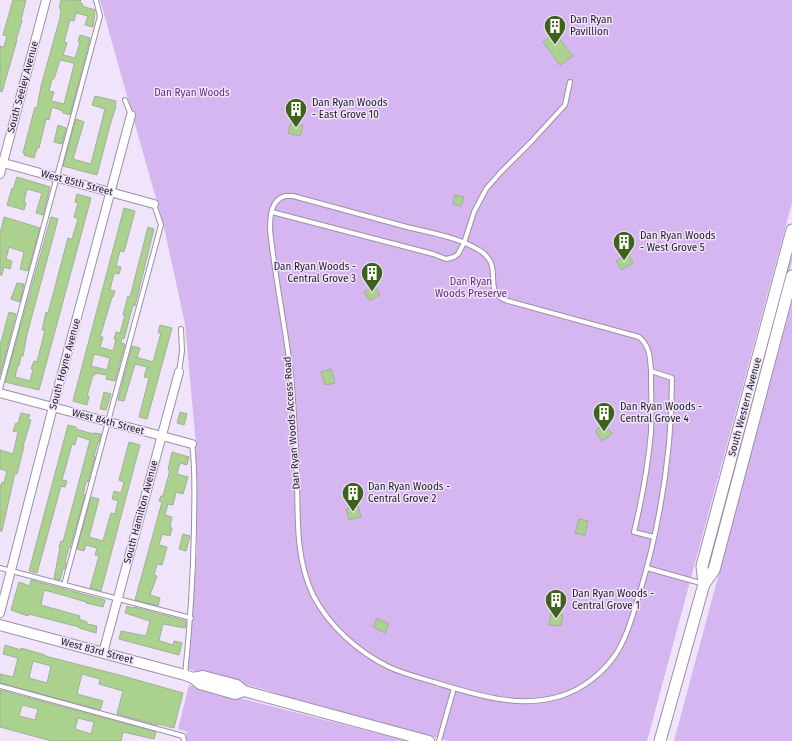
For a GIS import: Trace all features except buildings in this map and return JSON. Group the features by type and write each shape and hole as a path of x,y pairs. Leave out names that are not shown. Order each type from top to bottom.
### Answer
{"main road":[{"name":"South Western Avenue","path":"704,584 702,566 792,230"},
{"name":"South Western Avenue","path":"660,741 704,584 714,570 792,276"}],"street":[{"name":"South Seeley Avenue","path":"0,174 46,0"},
{"name":"South Hoyne Avenue","path":"0,613 131,115"},
{"name":"West 85th Street","path":"2,162 154,204"},
{"name":"South Hamilton Avenue","path":"103,653 179,372"},
{"name":"West 84th Street","path":"0,393 192,444"},
{"name":"West 83rd Street","path":"0,625 189,677 200,684 235,694 244,691 428,741"}],"lane":[{"path":"0,390 100,16 96,0"},
{"path":"570,82 565,105 530,143 500,172 486,189 474,212 464,243 458,254 454,257 446,259 433,254 272,212 276,200 286,196 293,196 464,243 480,251 490,260 494,273 494,291 498,296 508,301 639,337 645,342 649,350 651,371 651,415 645,484 634,532 654,537"},
{"path":"125,100 131,115"},
{"path":"64,585 161,225 154,204"},
{"name":"Dan Ryan Woods Access Road","path":"272,212 270,220 270,238 292,383 297,474 298,532 300,551 307,579 322,610 332,623 358,648 391,668 454,688 496,698 529,702 547,700 579,688 593,679 605,668 624,641 630,625 647,568 661,506 668,462 672,378 651,371"},
{"path":"179,372 182,351 182,329"},
{"path":"189,677 195,478 192,444"},
{"path":"0,568 117,600 191,618"},
{"path":"647,568 704,584"},
{"path":"0,686 183,736 184,741"},
{"path":"439,741 454,688"}],"green space":[{"name":"Dan Ryan Woods Preserve","path":"100,0 792,0 792,203 647,741 449,741 296,701 266,690 188,669 197,550 196,445 185,324 164,227"},
{"path":"792,247 792,261 708,569 707,568"},
{"path":"792,301 792,741 674,741"},
{"path":"189,685 407,741 185,741 187,732 178,729"}],"place":[{"name":"Dan Ryan Pavillion","path":"555,46"},
{"name":"Dan Ryan Woods - East Grove 10","path":"296,128"},
{"name":"Dan Ryan Woods - West Grove 5","path":"624,262"},
{"name":"Dan Ryan Woods - Central Grove 3","path":"372,292"},
{"name":"Dan Ryan Woods - Central Grove 4","path":"604,432"},
{"name":"Dan Ryan Woods - Central Grove 2","path":"353,512"},
{"name":"Dan Ryan Woods - Central Grove 1","path":"556,620"}],"park label":[{"name":"Dan Ryan Woods","path":"192,93"}]}
